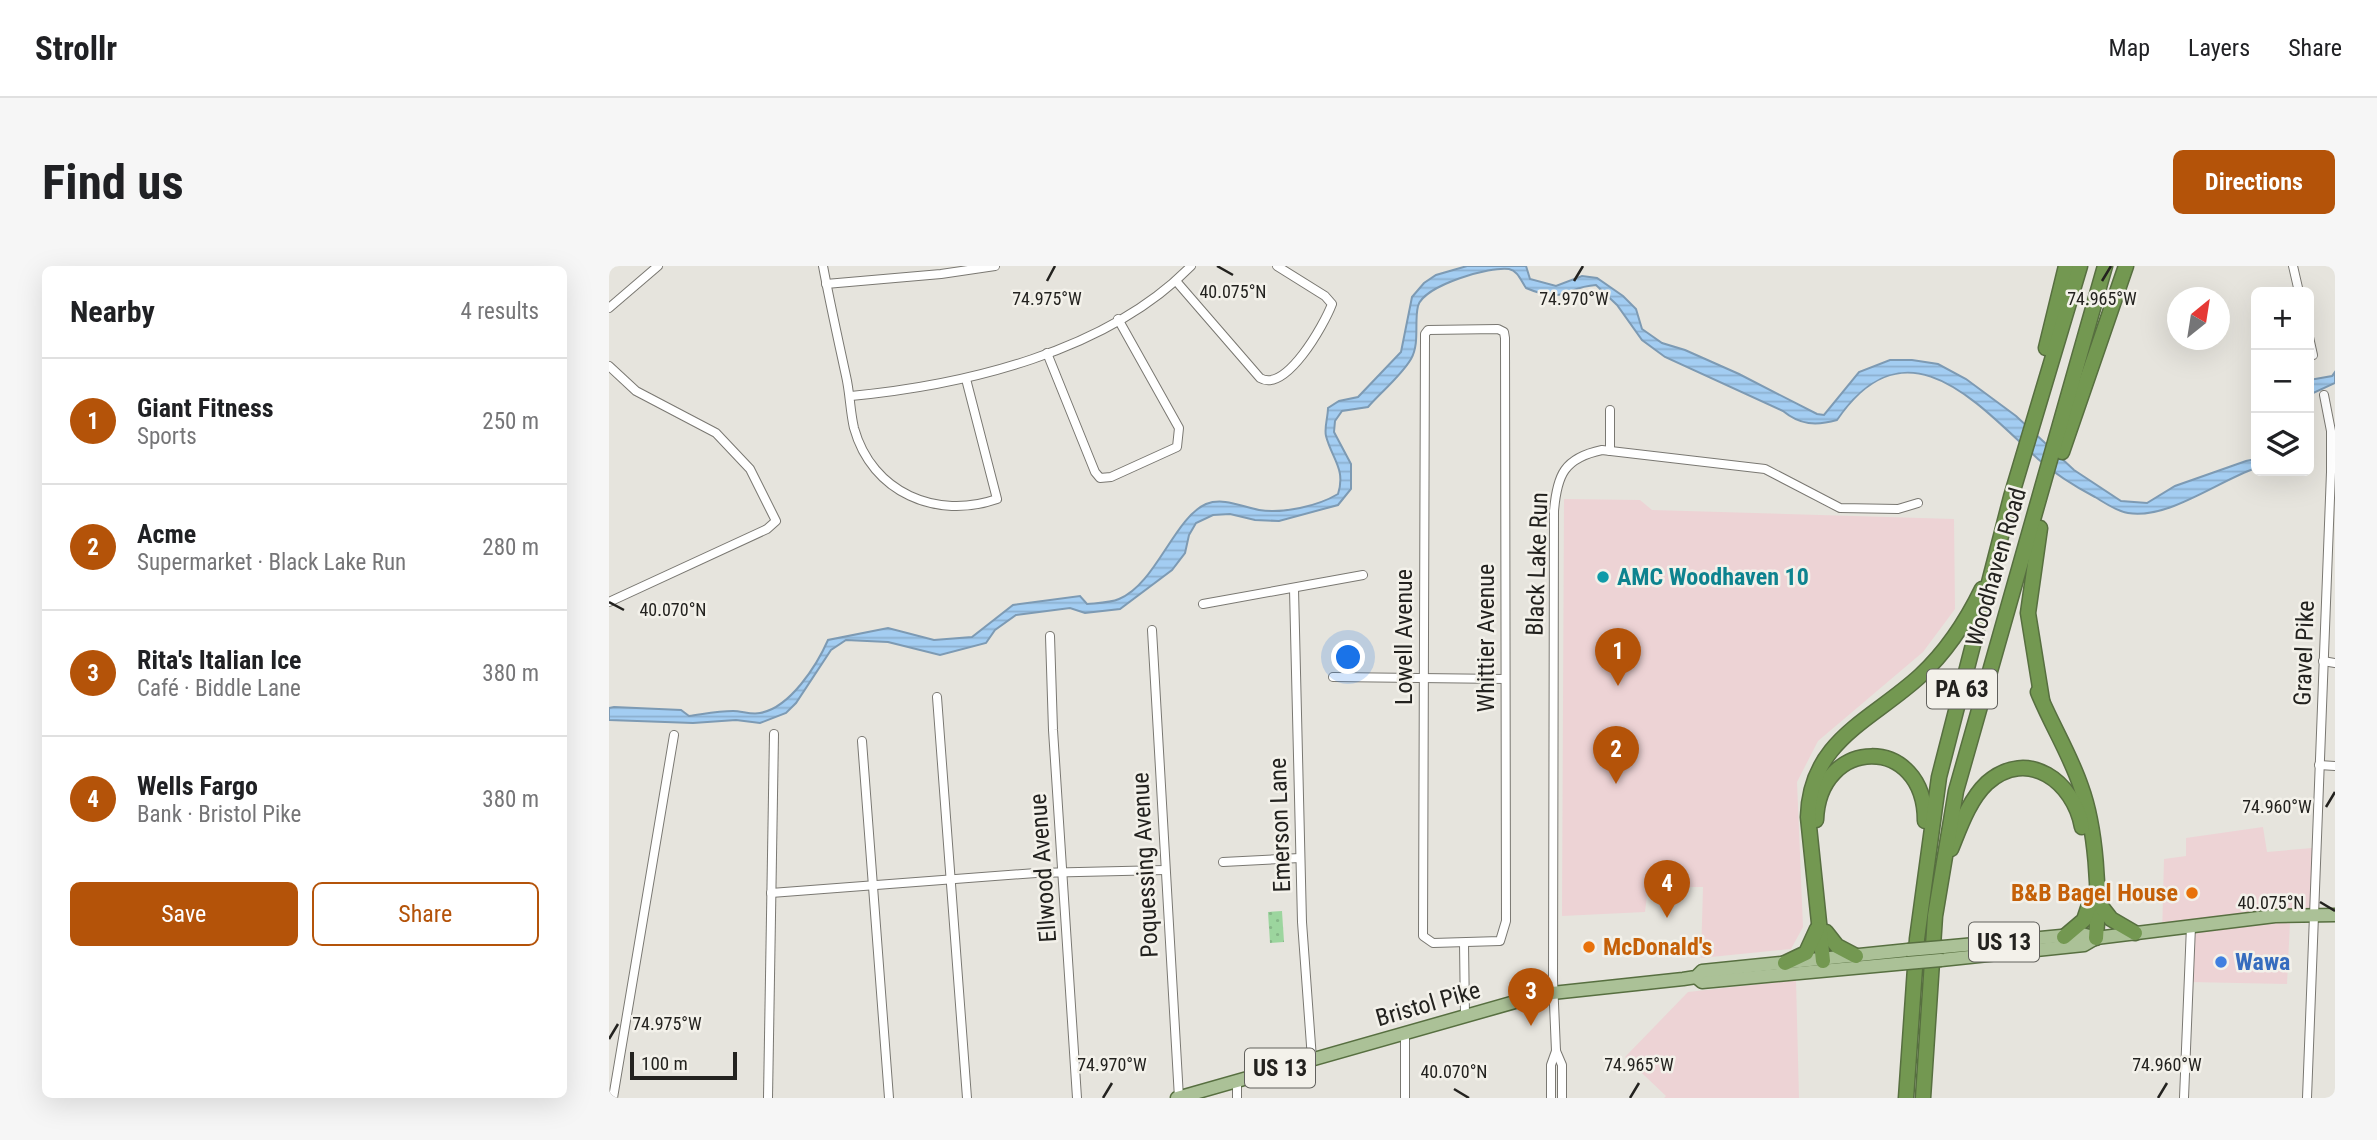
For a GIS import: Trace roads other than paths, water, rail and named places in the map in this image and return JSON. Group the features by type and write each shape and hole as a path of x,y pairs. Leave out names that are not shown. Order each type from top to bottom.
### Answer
{"highway":[{"path":"2028,423 2066,266"},
{"name":"Woodhaven Road","path":"1912,997 1924,882 1944,755 2028,423 2081,266"},
{"name":"Woodhaven Road","path":"1927,1051 1930,969 1939,884 1949,825 1970,736 2039,505 2059,448 2106,266"},
{"path":"2059,448 2126,266"},
{"path":"1940,655 1962,620 1988,563 2022,448"},
{"path":"2042,700 2028,613 2034,559 2052,472"},
{"path":"1826,964 1808,817 1818,771 1838,741 1919,676 1940,655 1966,620 1983,586 2011,497"},
{"path":"2039,505 2024,609 2028,661 2042,700 2084,795 2096,938"},
{"path":"1785,963 1806,953 1822,930 1816,815 1827,782 1845,763 1864,756 1877,756 1900,763 1911,774 1924,803 1924,882"},
{"path":"1939,884 1957,834 1982,789 2008,771 2032,769 2055,778 2076,806 2093,901 2084,920 2064,937"},
{"path":"2093,901 2111,919 2135,933"},
{"path":"1822,930 1837,946 1856,956"},
{"path":"1906,1098 1912,997"},
{"path":"1912,997 1913,1098"},
{"path":"1923,1098 1927,1051"},
{"path":"1927,1051 1929,1098"}],"main road":[{"name":"Bristol Pike","path":"1942,953 2084,945 2096,938 2191,926 2315,914 2335,915"},
{"name":"Bristol Pike","path":"1696,977 1702,982 1826,964 1942,953 2082,934 2096,938"},
{"name":"Bristol Pike","path":"1178,1098 1555,991 1696,977 1702,971 1785,963 1826,964 1856,956 1907,957"}],"street":[{"path":"609,308 658,266"},
{"path":"823,266 851,396 854,428 865,454 880,476 898,491 922,502 952,508 976,506 997,499 966,379"},
{"path":"826,284 995,266"},
{"path":"851,396 909,390 966,379 1047,353 1118,319 1176,281 1191,266"},
{"path":"1176,281 1259,378 1267,382 1276,380 1287,372 1310,344 1331,307 1325,296 1277,266"},
{"path":"2293,266 2297,287"},
{"path":"1047,353 1092,466 1101,478 1111,477 1177,447 1180,441 1179,428 1118,319"},
{"name":"Lowell Avenue","path":"1464,943 1433,943 1424,939 1425,334 1428,330 1498,329 1504,332 1505,338"},
{"name":"Whittier Avenue","path":"1464,943 1494,943 1503,937 1506,921 1505,338"},
{"path":"609,366 636,391 716,433 750,469 776,521 767,529 609,601"},
{"name":"Gravel Pike","path":"2307,1098 2323,661 2332,511 2331,431 2324,395"},
{"path":"1610,410 1610,451"},
{"name":"Black Lake Run","path":"1556,1051 1552,868 1556,491 1560,474 1583,454 1610,451 1765,469 1840,508 1898,509 1918,503"},
{"path":"1203,604 1363,575"},
{"name":"Emerson Lane","path":"1294,589 1300,858 1312,1059"},
{"name":"Poquessing Avenue","path":"1152,630 1178,1098"},
{"name":"Ellwood Avenue","path":"1050,636 1053,730 1077,1098"},
{"path":"2323,661 2335,663"},
{"path":"1332,677 1504,679"},
{"path":"937,697 967,1098"},
{"path":"768,1098 774,734"},
{"path":"613,1098 674,735"},
{"path":"862,741 889,1098"},
{"path":"2319,765 2335,766"},
{"path":"1223,862 1300,858"},
{"path":"771,893 1036,873 1165,870"},
{"path":"2184,1098 2191,926"},
{"path":"1464,943 1465,1016"},
{"path":"1405,1033 1405,1098"},
{"path":"1551,1098 1551,1065 1556,1051"},
{"path":"1556,1051 1562,1065 1562,1098"},
{"path":"1237,1081 1237,1098"}],"water":[{"path":"1467,266 1526,266 1530,279 1556,286 1582,276 1597,278 1636,309 1642,329 1662,343 1739,374 1817,414 1824,415 1859,372 1890,360 1938,364 1966,379 2016,416 2074,470 2121,501 2147,503 2175,486 2251,460 2251,470 2159,511 2143,514 2124,512 2058,475 1990,415 1940,380 1915,373 1889,375 1863,390 1837,420 1822,423 1802,422 1665,357 1642,340 1617,305 1596,285 1564,294 1549,295 1526,288 1512,270 1500,269 1459,278 1423,298 1417,312 1414,353 1407,365 1368,407 1342,411 1335,421 1334,432 1351,464 1351,489 1338,505 1279,521 1255,520 1230,514 1213,515 1196,523 1189,535 1185,553 1172,570 1120,609 1085,613 1070,608 1016,615 995,630 986,643 940,655 888,642 846,640 831,650 796,703 786,713 760,723 736,720 693,723 609,720 609,708 614,707 681,710 689,716 727,711 760,713 782,703 792,694 810,673 828,640 888,628 934,640 972,637 1013,605 1080,596 1087,604 1119,599 1144,580 1184,523 1206,504 1226,502 1259,510 1279,511 1311,505 1338,494 1339,471 1326,433 1328,408 1339,401 1358,397 1401,352 1412,297 1424,283 1436,275"},
{"path":"2335,372 2335,383 2314,393 2314,379 2332,376"}],"place":[{"name":"AMC Woodhaven 10","path":"1603,577"},
{"name":"Giant Fitness","path":"1618,686"},
{"name":"Acme","path":"1616,784"},
{"name":"B&B Bagel House","path":"2192,893"},
{"name":"Wells Fargo","path":"1667,918"},
{"name":"McDonald's","path":"1589,947"},
{"name":"Wawa","path":"2221,962"},
{"name":"Rita's Italian Ice","path":"1531,1026"}]}
